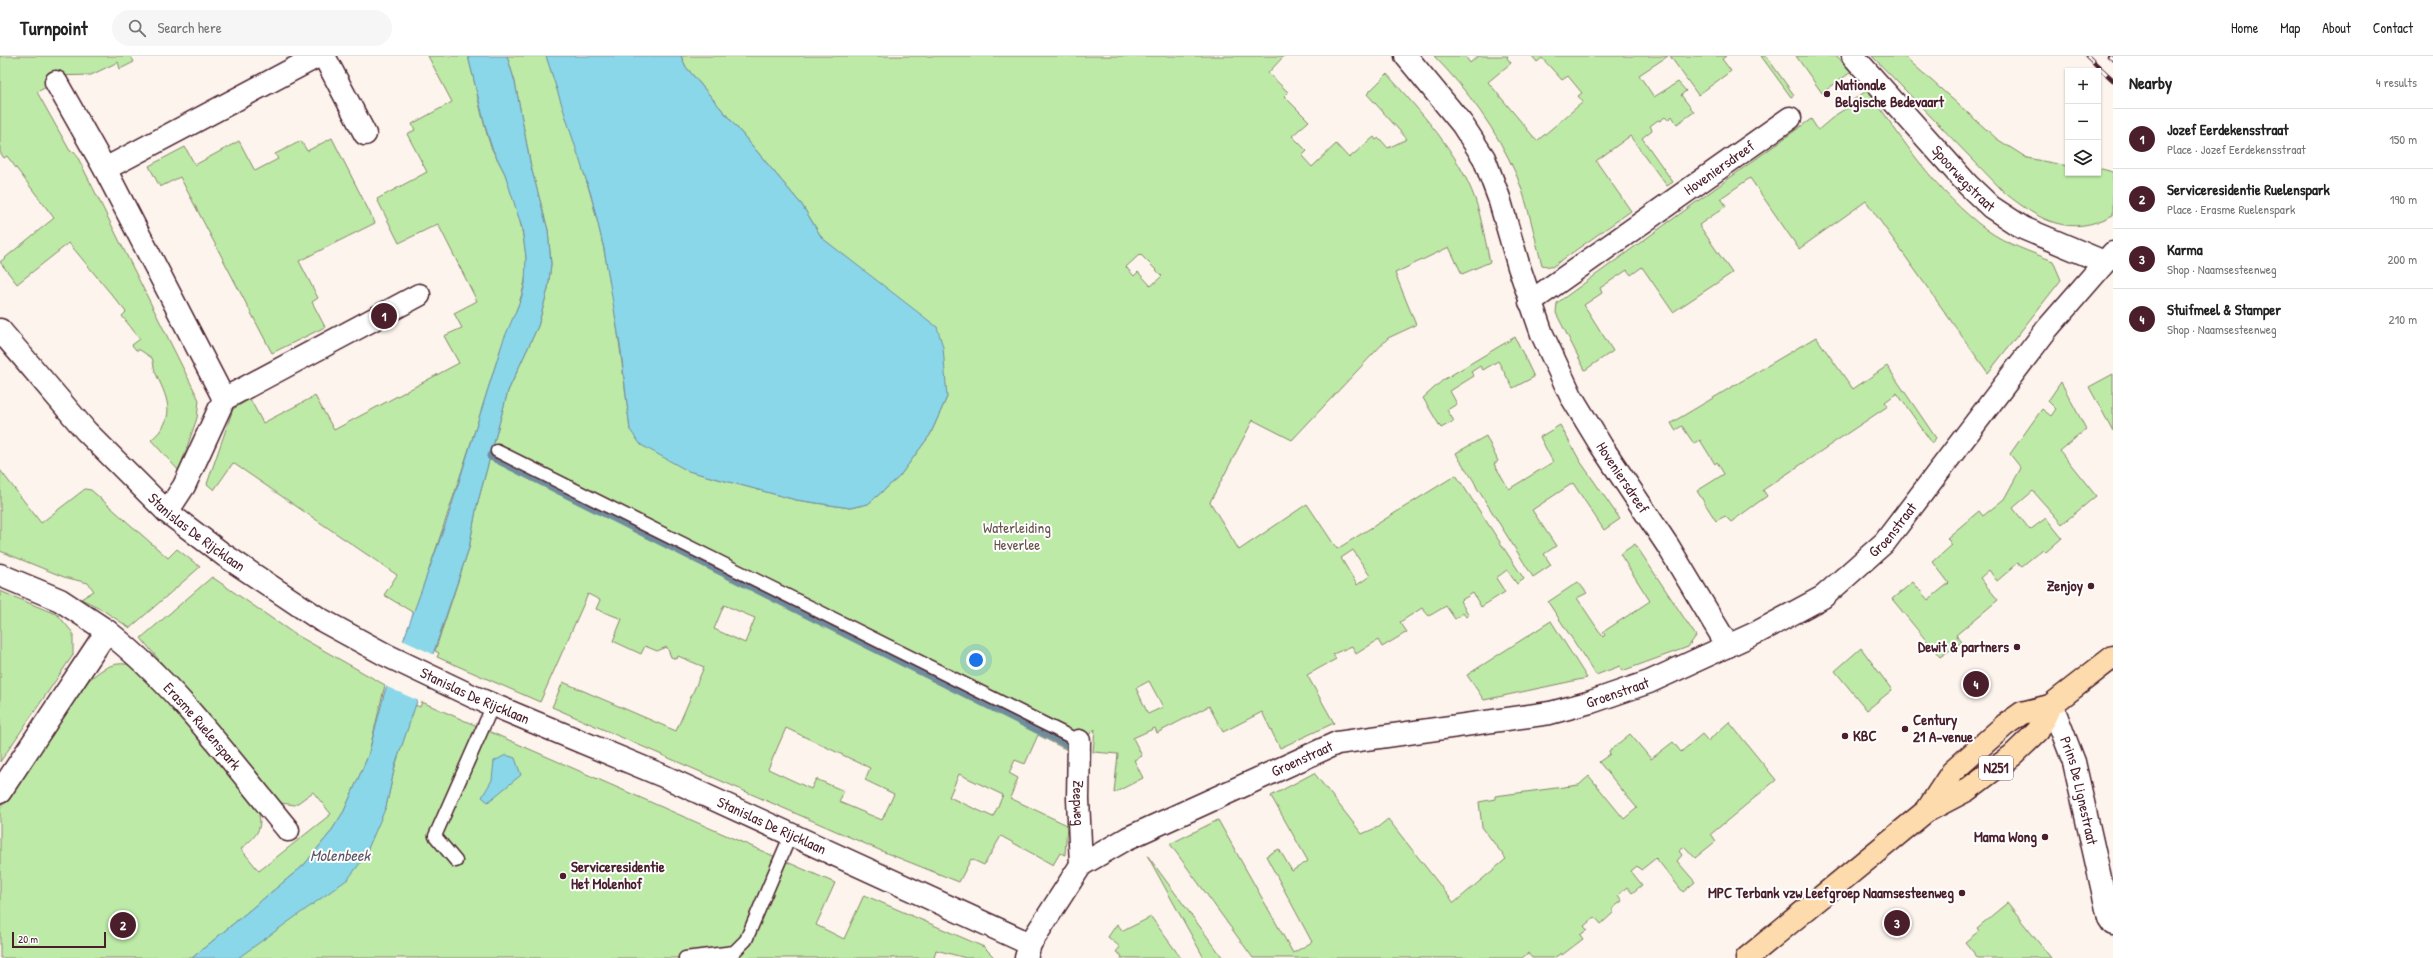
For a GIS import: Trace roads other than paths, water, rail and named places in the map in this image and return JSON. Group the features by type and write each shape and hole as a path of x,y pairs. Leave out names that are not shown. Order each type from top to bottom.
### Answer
{"main road":[{"name":"N251","path":"1925,812 1952,772 1995,734 2022,713 2051,705 2113,657"},
{"name":"N251","path":"1747,958 1925,812 1967,790 2013,755 2038,731 2051,705"}],"street":[{"path":"105,169 318,56"},
{"path":"324,56 365,134"},
{"name":"Hoveniersdreef","path":"1406,56 1462,124 1484,158 1499,198 1530,302 1542,334 1571,396 1602,447 1668,546 1728,646"},
{"name":"Spoorwegstraat","path":"1852,56 1968,185 1991,207 2023,228 2109,258"},
{"path":"56,82 105,169 224,399"},
{"name":"Hoveniersdreef","path":"1530,302 1790,118"},
{"name":"Groenstraat","path":"1028,951 1081,865 1128,838 1337,743 1550,713 1649,682 1728,646 1823,597 1885,542 2047,329 2109,258"},
{"path":"167,512 184,486 224,399 419,295"},
{"name":"Stanislas De Rijcklaan","path":"0,330 86,431 167,512 224,555 318,618 386,655 442,682 493,705 661,775 792,834 1028,951"},
{"name":"Erasme Ruelenspark","path":"0,575 60,600 107,631 141,659 168,686 288,830"},
{"path":"0,792 107,631"},
{"name":"Prins De Lignestraat","path":"2051,705 2074,762 2109,918 2113,924"},
{"name":"Zeepweg","path":"1079,741 1078,799 1081,865"}],"lane":[{"path":"497,451 1079,741"},
{"path":"456,861 435,836 493,705"},
{"path":"685,958 734,952 746,940 792,834"}],"water":[{"name":"Molenbeek","path":"468,56 507,56 515,82 531,167 548,230 551,264 548,289 538,326 508,391 477,505 469,548 395,766 386,807 364,858 348,879 238,958 192,958 304,865 330,833 344,811 368,756 385,691 447,520 503,341 521,299 525,284 526,257 522,228 505,174 492,148 486,129"},
{"path":"546,56 681,56 686,67 802,205 822,238 937,327 943,347 947,397 930,435 899,477 868,504 850,508 796,500 688,471 641,445 630,430 621,351 604,249 591,195"},
{"path":"506,755 515,758 521,775 488,802 482,797 492,780 494,761"}],"waterway":[{"path":"491,456 1071,746"}],"railway":[{"path":"2087,56 2113,80"},
{"path":"2109,56 2113,59"}],"place":[{"name":"Nationale Belgische Bedevaart","path":"1827,94"},
{"name":"Jozef Eerdekensstraat","path":"384,316"},
{"name":"Zenjoy","path":"2091,586"},
{"name":"Dewit & partners","path":"2017,647"},
{"name":"Stuifmeel & Stamper","path":"1976,684"},
{"name":"Century 21 A-venue","path":"1905,729"},
{"name":"KBC","path":"1845,736"},
{"name":"Mama Wong","path":"2045,837"},
{"name":"Serviceresidentie Het Molenhof","path":"563,876"},
{"name":"MPC Terbank vzw Leefgroep Naamsesteenweg","path":"1962,893"},
{"name":"Karma","path":"1897,923"},
{"name":"Serviceresidentie Ruelenspark","path":"123,925"}],"park label":[{"name":"Waterleiding Heverlee","path":"1017,536"}]}
